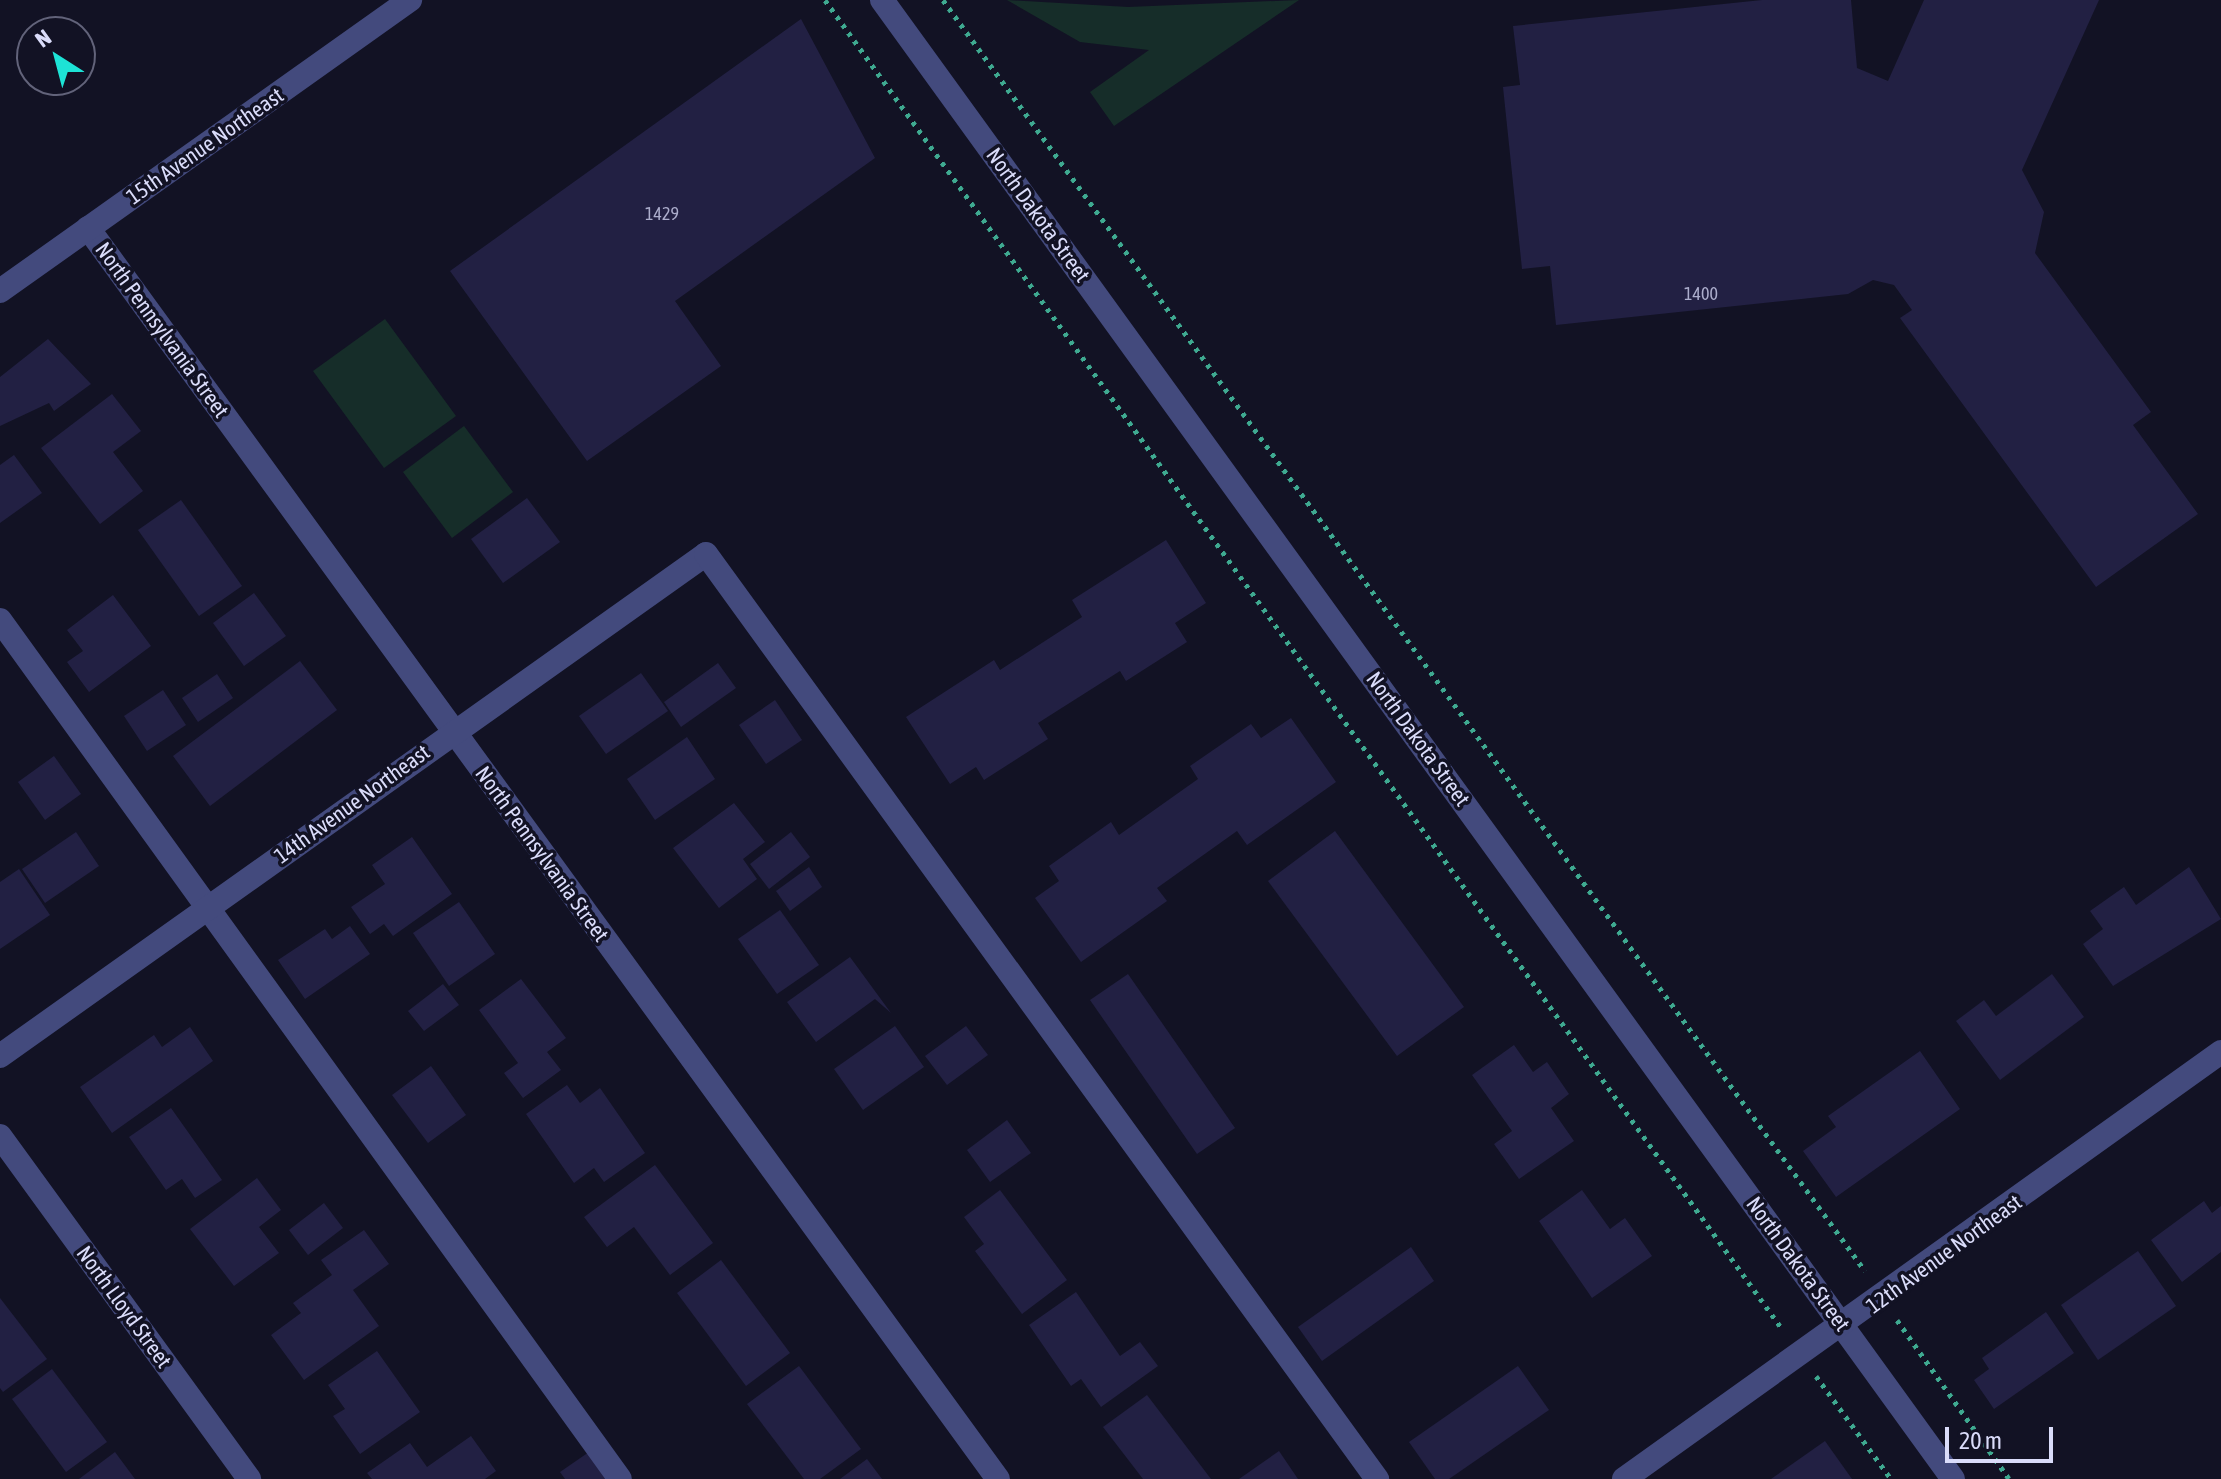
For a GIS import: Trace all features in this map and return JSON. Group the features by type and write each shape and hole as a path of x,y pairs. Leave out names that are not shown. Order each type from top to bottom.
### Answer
{"street":[{"name":"15th Avenue Northeast","path":"0,291 410,0"},
{"name":"North Dakota Street","path":"882,0 1953,1479"},
{"name":"North Pennsylvania Street","path":"88,228 998,1479"},
{"name":"14th Avenue Northeast","path":"0,1056 706,554 1377,1479"},
{"path":"0,620 620,1479"},
{"name":"12th Avenue Northeast","path":"1624,1479 1884,1298 2221,1052"},
{"name":"North Lloyd Street","path":"0,1136 249,1479"}],"path":[{"path":"825,0 1891,1479"},
{"path":"943,0 1884,1298 2009,1479"}],"green space":[{"path":"1007,0 1128,7 1299,0 1114,126 1090,92 1149,50 1080,42"},
{"path":"385,319 456,416 384,468 313,371"},
{"path":"464,426 513,492 452,538 403,472"}],"building":[{"path":"1762,0 1851,0 1857,68 1888,81 1924,0 2099,0 2022,170 2044,212 2035,253 2151,412 2133,425 2198,514 2096,587 1900,318 1912,310 1894,285 1873,280 1848,294 1556,325 1550,266 1522,269 1503,87 1520,85 1513,26"},
{"path":"801,19 875,158 675,301 721,366 587,461 450,271"},
{"path":"48,339 91,384 54,411 49,403 0,426 0,377"},
{"path":"112,394 141,431 113,452 143,491 100,524 41,448"},
{"path":"14,455 42,493 0,523 0,465"},
{"path":"527,498 560,542 503,583 471,539"},
{"path":"181,500 242,586 199,616 138,530"},
{"path":"1166,540 1206,603 1175,623 1187,642 1126,681 1120,671 1038,723 1048,739 984,780 976,767 950,784 906,717 994,660 1000,670 1082,617 1072,600"},
{"path":"254,593 286,636 244,666 213,623"},
{"path":"113,595 151,646 89,692 67,662 83,651 67,630"},
{"path":"300,661 337,710 210,806 173,756"},
{"path":"718,663 736,688 681,727 664,702"},
{"path":"641,673 668,711 606,754 579,716"},
{"path":"217,674 233,698 198,722 182,698"},
{"path":"163,690 186,725 147,751 124,716"},
{"path":"775,700 802,740 766,764 739,725"},
{"path":"1291,718 1336,782 1247,845 1237,831 1157,888 1167,901 1081,962 1035,898 1059,881 1049,866 1111,822 1119,835 1198,779 1190,766 1251,724 1261,738"},
{"path":"687,737 715,779 655,820 627,779"},
{"path":"54,756 81,794 45,820 18,782"},
{"path":"734,803 765,842 743,859 757,879 719,908 673,848"},
{"path":"1335,831 1464,1007 1397,1056 1268,881"},
{"path":"76,832 99,866 45,903 22,869"},
{"path":"791,832 810,857 769,889 750,864"},
{"path":"412,837 452,894 393,936 384,924 370,934 351,907 385,884 372,865"},
{"path":"809,867 822,887 790,911 776,891"},
{"path":"2189,867 2221,919 2113,986 2083,944 2103,929 2090,911 2124,887 2136,905"},
{"path":"19,869 50,915 0,949 0,882"},
{"path":"459,902 495,954 449,986 413,933"},
{"path":"780,910 819,965 777,994 738,939"},
{"path":"350,926 370,954 305,999 278,960 325,929 332,939"},
{"path":"850,957 891,1013 875,999 816,1042 787,1002"},
{"path":"1128,974 1235,1128 1197,1154 1090,1000"},
{"path":"2052,974 2084,1017 2000,1080 1956,1021 1984,1000 1996,1016"},
{"path":"521,979 566,1038 547,1052 561,1070 523,1098 504,1073 518,1063 479,1010"},
{"path":"443,984 459,1005 424,1031 408,1011"},
{"path":"895,1026 924,1067 863,1110 834,1069"},
{"path":"966,1026 988,1055 947,1085 925,1056"},
{"path":"190,1027 213,1061 112,1133 80,1087 154,1035 162,1047"},
{"path":"1514,1045 1533,1072 1547,1062 1569,1094 1551,1108 1574,1141 1519,1179 1494,1144 1512,1131 1472,1075"},
{"path":"1920,1051 1960,1109 1836,1197 1803,1151 1836,1127 1828,1116"},
{"path":"431,1066 466,1115 428,1143 392,1095"},
{"path":"567,1085 580,1103 600,1088 645,1153 604,1182 594,1168 574,1183 526,1114"},
{"path":"171,1108 222,1180 195,1198 182,1179 166,1190 129,1137"},
{"path":"1007,1120 1031,1153 990,1182 967,1150"},
{"path":"655,1165 713,1243 670,1275 634,1227 607,1247 584,1217"},
{"path":"257,1178 281,1210 259,1227 279,1253 234,1286 190,1229"},
{"path":"1000,1190 1067,1280 1022,1314 975,1251 984,1244 964,1217"},
{"path":"1582,1190 1610,1229 1625,1218 1652,1256 1592,1298 1539,1221"},
{"path":"2204,1201 2212,1213 2221,1206 2221,1252 2182,1282 2151,1240"},
{"path":"324,1203 343,1228 308,1255 289,1230"},
{"path":"364,1230 389,1264 353,1290 379,1326 304,1380 271,1335 301,1313 293,1303 332,1275 321,1260"},
{"path":"1411,1247 1434,1281 1322,1361 1298,1327"},
{"path":"2138,1251 2176,1306 2098,1360 2061,1305"},
{"path":"721,1260 790,1353 746,1386 677,1293"},
{"path":"1076,1292 1120,1356 1140,1342 1158,1366 1101,1407 1081,1379 1071,1386 1029,1325"},
{"path":"0,1298 47,1359 3,1392 0,1388"},
{"path":"2046,1312 2074,1353 1994,1409 1974,1380 1989,1369 1982,1358"},
{"path":"377,1351 420,1412 360,1454 333,1416 345,1409 328,1385"},
{"path":"799,1366 861,1449 820,1479 804,1479 747,1404"},
{"path":"1518,1366 1549,1410 1449,1479 1435,1479 1409,1442"},
{"path":"52,1369 107,1442 66,1472 12,1399"},
{"path":"1147,1395 1211,1479 1143,1479 1103,1427"},
{"path":"471,1436 496,1471 485,1479 372,1479 367,1473 410,1443 427,1467"},
{"path":"1825,1441 1852,1479 1771,1479"},
{"path":"1279,1451 1298,1479 1239,1479"},
{"path":"115,1452 135,1479 79,1479"},
{"path":"589,1452 608,1479 565,1479 560,1472"},
{"path":"867,1459 882,1479 840,1479"}]}
